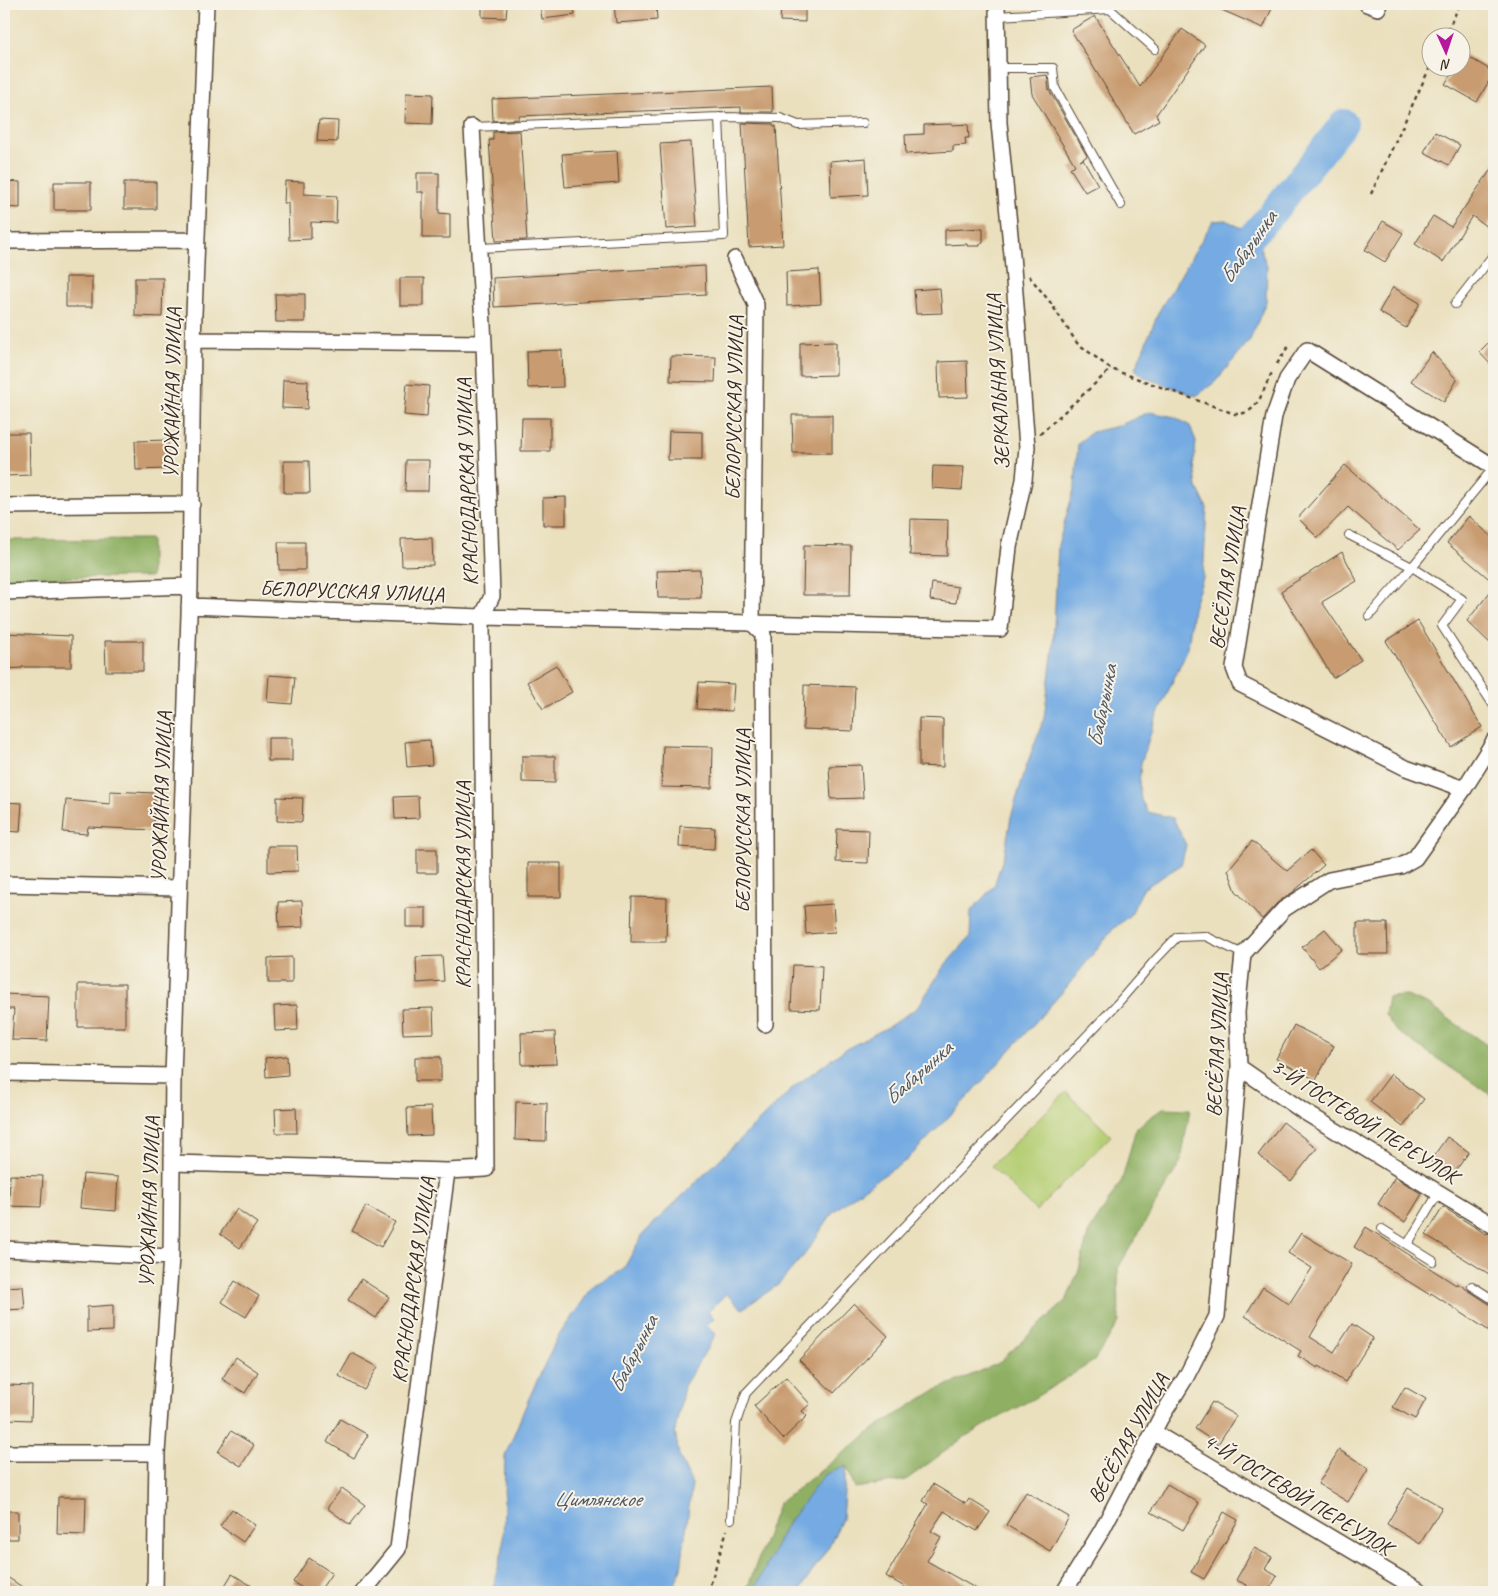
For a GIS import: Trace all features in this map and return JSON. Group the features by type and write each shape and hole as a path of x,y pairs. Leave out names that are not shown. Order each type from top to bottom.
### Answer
{"street":[{"name":"УРОЖАЙНАЯ УЛИЦА","path":"155,1592 157,1453 171,1257 173,1076 192,504 193,340 206,4"},
{"name":"ЗЕРКАЛЬНАЯ УЛИЦА","path":"752,623 1000,629 1009,547 1024,480 1027,447 1012,255 999,123 998,10"},
{"name":"КРАСНОДАРСКАЯ УЛИЦА","path":"363,1592 398,1548 447,1172 486,1169 482,617 492,596 480,248 472,127"},
{"path":"4,241 197,240"},
{"name":"БЕЛОРУССКАЯ УЛИЦА","path":"735,258 756,305 752,623"},
{"path":"193,340 484,343"},
{"path":"1307,350 1494,467"},
{"name":"ВЕСЁЛАЯ УЛИЦА","path":"1064,1592 1102,1530 1153,1432 1186,1377 1218,1316 1239,1068 1237,1012 1244,954 1284,909 1328,880 1401,866 1416,858 1464,789 1406,768 1256,693 1240,684 1234,668 1274,416 1287,379 1307,350"},
{"path":"4,506 192,504"},
{"path":"4,592 190,586"},
{"name":"БЕЛОРУССКАЯ УЛИЦА","path":"189,606 482,617 752,623 763,634 765,1024"},
{"path":"1464,789 1493,745"},
{"path":"4,884 180,888"},
{"name":"3-Й ГОСТЕВОЙ ПЕРЕУЛОК","path":"1239,1068 1303,1110 1494,1226"},
{"path":"4,1073 173,1076"},
{"path":"173,1163 447,1172"},
{"path":"4,1249 171,1257"},
{"name":"4-Й ГОСТЕВОЙ ПЕРЕУЛОК","path":"1153,1432 1422,1592"},
{"path":"4,1452 157,1453"}],"lane":[{"path":"998,10 1110,9 1156,49"},
{"path":"999,68 1053,68 1055,88 1121,205"},
{"path":"472,127 719,117 780,118 798,125 863,123"},
{"path":"480,248 724,236 719,117"},
{"path":"1455,304 1494,254"},
{"path":"1369,616 1494,467"},
{"path":"1349,535 1412,567 1462,599 1442,626 1494,706"},
{"path":"731,1519 736,1423 746,1393 1117,1004 1177,936 1205,936 1244,954"},
{"path":"1407,1245 1439,1192"},
{"path":"1382,1229 1432,1261"},
{"path":"1472,1286 1494,1300"}],"path":[{"path":"1449,28 1460,4"},
{"path":"1371,194 1425,78"},
{"path":"1012,255 1050,302 1077,343 1111,369 1235,414 1244,414 1251,411 1256,405 1270,376 1287,348 1293,345 1307,350"},
{"path":"1027,447 1111,369"},
{"path":"708,1592 731,1519"}],"green space":[{"path":"151,539 151,577 4,578 4,540"},
{"path":"1406,996 1429,1005 1494,1050 1494,1097 1395,1030 1385,1015 1388,997"},
{"path":"1066,1092 1111,1136 1036,1211 991,1166"},
{"path":"1163,1108 1190,1109 1181,1161 1118,1268 1119,1322 1094,1361 1036,1397 966,1436 906,1480 855,1488 846,1466 787,1524 753,1592 746,1592 778,1504 878,1426 934,1391 997,1364 1066,1301 1079,1270 1088,1234 1122,1180 1136,1128"}],"water":[{"path":"1226,220 1255,235 1267,266 1266,302 1250,340 1215,382 1196,396 1146,378 1135,369 1159,311 1213,221"},
{"name":"Цимлянское","path":"1149,412 1175,417 1190,426 1196,441 1194,465 1197,487 1207,508 1203,578 1193,608 1188,648 1155,720 1141,763 1139,783 1141,800 1148,812 1173,818 1186,845 1181,865 1143,889 1131,914 1112,930 1066,988 969,1096 907,1160 864,1188 833,1212 805,1254 778,1285 742,1309 726,1294 708,1312 714,1318 707,1325 716,1334 684,1386 675,1431 679,1456 692,1484 681,1568 672,1592 492,1592 503,1548 505,1456 557,1338 594,1285 623,1270 643,1234 795,1086 844,1050 888,1027 918,1007 944,966 970,937 971,911 994,886 1005,852 1011,817 1026,767 1044,718 1053,648 1058,545 1075,486 1078,443 1092,432 1118,426"},
{"path":"846,1466 842,1519 829,1546 799,1592 753,1592 787,1524 824,1475"}],"building":[{"path":"574,4 575,15 542,19 540,5"},
{"path":"614,4 656,4 657,20 616,23"},
{"path":"1208,4 1274,4 1263,28"},
{"path":"482,5 507,5 506,18 482,17"},
{"path":"781,7 805,8 805,22 780,21"},
{"path":"1095,16 1140,87 1182,29 1205,45 1156,115 1159,120 1134,134 1071,30"},
{"path":"1470,58 1494,72 1477,102 1445,84 1449,78 1470,78"},
{"path":"1047,75 1049,90 1087,156 1080,161 1083,159 1098,185 1085,192 1070,168 1075,165 1032,94 1030,77"},
{"path":"772,87 773,112 741,112 741,107 519,116 519,119 493,121 492,99"},
{"path":"406,93 433,94 432,124 405,123"},
{"path":"319,120 338,121 337,142 317,141"},
{"path":"742,123 773,124 776,126 783,245 749,247"},
{"path":"968,124 969,138 965,138 966,145 953,146 953,151 906,154 905,135 924,134 924,125"},
{"path":"520,131 527,240 496,241 489,140 493,140 493,132"},
{"path":"1435,132 1460,145 1449,165 1424,152"},
{"path":"691,142 697,227 666,229 660,144"},
{"path":"617,151 619,183 565,187 562,154"},
{"path":"866,158 868,195 831,197 830,161"},
{"path":"1494,165 1494,216 1487,227 1472,216 1443,262 1415,244 1433,216 1451,227"},
{"path":"417,173 439,173 439,213 450,214 450,238 423,238 423,192 417,192"},
{"path":"4,181 20,182 20,208 4,207"},
{"path":"285,181 304,182 304,194 337,196 336,223 311,222 311,239 289,240 288,203 284,203"},
{"path":"54,182 91,182 91,210 54,210"},
{"path":"124,182 156,182 156,209 124,209"},
{"path":"1383,221 1403,233 1385,262 1365,250"},
{"path":"983,228 983,243 980,246 967,246 967,244 945,245 945,230"},
{"path":"705,266 706,295 494,307 493,278"},
{"path":"819,270 821,304 787,306 786,272"},
{"path":"66,277 92,277 92,307 66,307"},
{"path":"135,278 163,278 162,317 135,316"},
{"path":"400,278 424,278 424,306 400,306"},
{"path":"1393,287 1420,303 1406,328 1379,312"},
{"path":"940,288 942,313 916,314 914,290"},
{"path":"275,294 305,294 305,322 276,322"},
{"path":"1494,337 1494,368 1479,352"},
{"path":"836,342 836,375 800,376 800,343"},
{"path":"562,350 563,387 528,388 527,351"},
{"path":"1432,352 1457,380 1444,402 1411,381"},
{"path":"671,356 716,357 715,382 670,381"},
{"path":"967,361 968,397 939,398 938,362"},
{"path":"283,380 308,381 307,409 282,408"},
{"path":"407,384 429,386 427,417 404,415"},
{"path":"792,415 832,415 832,453 793,453"},
{"path":"522,418 550,418 550,451 521,451"},
{"path":"669,431 702,432 702,460 668,460"},
{"path":"4,433 29,433 30,475 5,476"},
{"path":"168,440 168,469 136,470 135,441"},
{"path":"406,460 429,460 428,491 405,491"},
{"path":"284,461 309,461 310,493 284,493"},
{"path":"1345,465 1420,530 1398,550 1348,507 1318,538 1298,518"},
{"path":"933,466 964,467 962,490 932,488"},
{"path":"566,497 566,525 543,525 543,498"},
{"path":"1469,516 1494,539 1494,583 1447,543"},
{"path":"911,519 948,520 947,556 910,555"},
{"path":"432,538 433,565 402,566 401,539"},
{"path":"278,542 305,542 305,570 279,570"},
{"path":"804,545 851,546 850,595 803,595"},
{"path":"1342,552 1357,581 1322,602 1361,660 1333,678 1281,591"},
{"path":"700,570 701,598 658,598 657,571"},
{"path":"932,583 958,587 956,603 930,600"},
{"path":"1494,587 1494,647 1467,621"},
{"path":"1418,621 1482,727 1451,747 1386,641"},
{"path":"4,633 71,636 71,667 4,669"},
{"path":"105,641 143,641 143,671 106,671"},
{"path":"556,665 572,692 543,709 527,682"},
{"path":"269,675 295,677 292,704 267,702"},
{"path":"699,682 734,684 732,711 697,709"},
{"path":"804,685 855,687 853,731 803,729"},
{"path":"919,718 943,719 943,767 919,766"},
{"path":"268,738 292,738 292,761 268,761"},
{"path":"430,740 432,765 407,767 405,742"},
{"path":"663,746 713,747 712,788 661,787"},
{"path":"522,756 555,756 555,783 522,782"},
{"path":"861,765 863,798 831,799 829,766"},
{"path":"110,791 155,793 154,830 88,827 87,834 63,832 66,800 110,804"},
{"path":"418,796 419,818 395,819 394,797"},
{"path":"277,797 303,798 302,822 277,821"},
{"path":"4,802 22,803 20,832 4,831"},
{"path":"680,826 715,828 714,849 679,847"},
{"path":"837,829 869,830 868,863 836,862"},
{"path":"1252,841 1287,871 1311,850 1324,865 1293,892 1277,903 1262,919 1236,891 1228,870"},
{"path":"268,846 297,846 298,871 268,872"},
{"path":"417,849 437,849 437,873 417,873"},
{"path":"528,863 561,863 561,897 528,897"},
{"path":"632,897 667,898 666,942 631,942"},
{"path":"302,901 303,927 279,928 278,902"},
{"path":"833,904 835,932 806,934 804,906"},
{"path":"406,908 426,908 426,927 406,927"},
{"path":"1357,923 1387,923 1388,954 1357,954"},
{"path":"1325,929 1342,949 1319,968 1302,947"},
{"path":"442,956 444,981 417,983 416,957"},
{"path":"292,957 292,983 268,983 268,958"},
{"path":"793,965 822,966 820,1010 791,1009"},
{"path":"78,984 125,984 125,1027 78,1027"},
{"path":"4,994 49,996 47,1041 12,1040 14,1009 4,1009"},
{"path":"297,1005 298,1030 275,1031 274,1006"},
{"path":"433,1008 434,1033 403,1034 402,1009"},
{"path":"1294,1025 1334,1046 1316,1080 1276,1059"},
{"path":"555,1032 556,1064 522,1065 521,1033"},
{"path":"287,1056 288,1075 266,1077 265,1058"},
{"path":"415,1057 441,1057 441,1081 415,1081"},
{"path":"1391,1074 1424,1099 1403,1127 1370,1102"},
{"path":"516,1102 547,1103 546,1141 515,1140"},
{"path":"431,1107 432,1135 408,1136 407,1108"},
{"path":"296,1108 297,1133 276,1133 275,1109"},
{"path":"1283,1122 1317,1148 1291,1181 1258,1155"},
{"path":"1447,1137 1469,1152 1452,1176 1430,1161"},
{"path":"83,1174 118,1177 116,1211 80,1208"},
{"path":"10,1175 43,1176 41,1207 9,1206"},
{"path":"1395,1177 1422,1194 1405,1222 1378,1204"},
{"path":"366,1206 395,1222 381,1247 352,1231"},
{"path":"1443,1207 1486,1234 1494,1235 1494,1277 1426,1235"},
{"path":"237,1209 257,1223 240,1248 220,1234"},
{"path":"1366,1227 1494,1307 1494,1334 1431,1293 1430,1295 1354,1247"},
{"path":"1301,1233 1352,1264 1310,1337 1334,1352 1352,1324 1373,1338 1345,1382 1298,1356 1301,1351 1245,1316 1263,1287 1289,1304 1312,1268 1288,1253"},
{"path":"361,1279 389,1297 376,1318 348,1300"},
{"path":"235,1281 259,1296 246,1317 222,1302"},
{"path":"23,1286 25,1309 4,1310 4,1287"},
{"path":"854,1303 888,1336 834,1393 799,1360"},
{"path":"113,1305 113,1331 87,1332 87,1307"},
{"path":"352,1353 378,1367 364,1390 339,1376"},
{"path":"236,1357 258,1372 245,1393 222,1379"},
{"path":"786,1377 810,1404 802,1411 807,1416 783,1439 754,1406"},
{"path":"8,1385 32,1386 31,1420 7,1419"},
{"path":"1405,1387 1426,1399 1415,1419 1393,1407"},
{"path":"1212,1402 1236,1416 1218,1444 1195,1429"},
{"path":"340,1419 368,1435 354,1458 327,1442"},
{"path":"231,1431 254,1445 241,1466 218,1452"},
{"path":"1339,1450 1369,1468 1348,1502 1318,1484"},
{"path":"933,1484 966,1504 969,1499 990,1512 977,1531 944,1511 931,1531 941,1537 927,1561 982,1592 913,1592 886,1576 928,1504 923,1501"},
{"path":"1167,1484 1199,1503 1183,1530 1151,1512"},
{"path":"342,1488 365,1505 350,1525 327,1508"},
{"path":"1408,1488 1442,1507 1420,1544 1387,1524"},
{"path":"1026,1492 1069,1517 1050,1551 1006,1525"},
{"path":"58,1497 86,1497 85,1535 57,1534"},
{"path":"232,1509 255,1525 243,1542 220,1526"},
{"path":"4,1511 18,1511 18,1539 4,1539"},
{"path":"1224,1512 1238,1520 1204,1579 1191,1572"},
{"path":"1254,1548 1272,1557 1265,1569 1277,1576 1268,1592 1243,1592 1247,1585 1236,1580"},
{"path":"309,1558 332,1573 319,1592 308,1592 293,1582"},
{"path":"232,1574 262,1592 221,1592"},
{"path":"4,1575 30,1592 4,1592"}],"waterway":[{"name":"Бабарынка","path":"1232,265 1244,245 1273,212 1344,123"}]}
